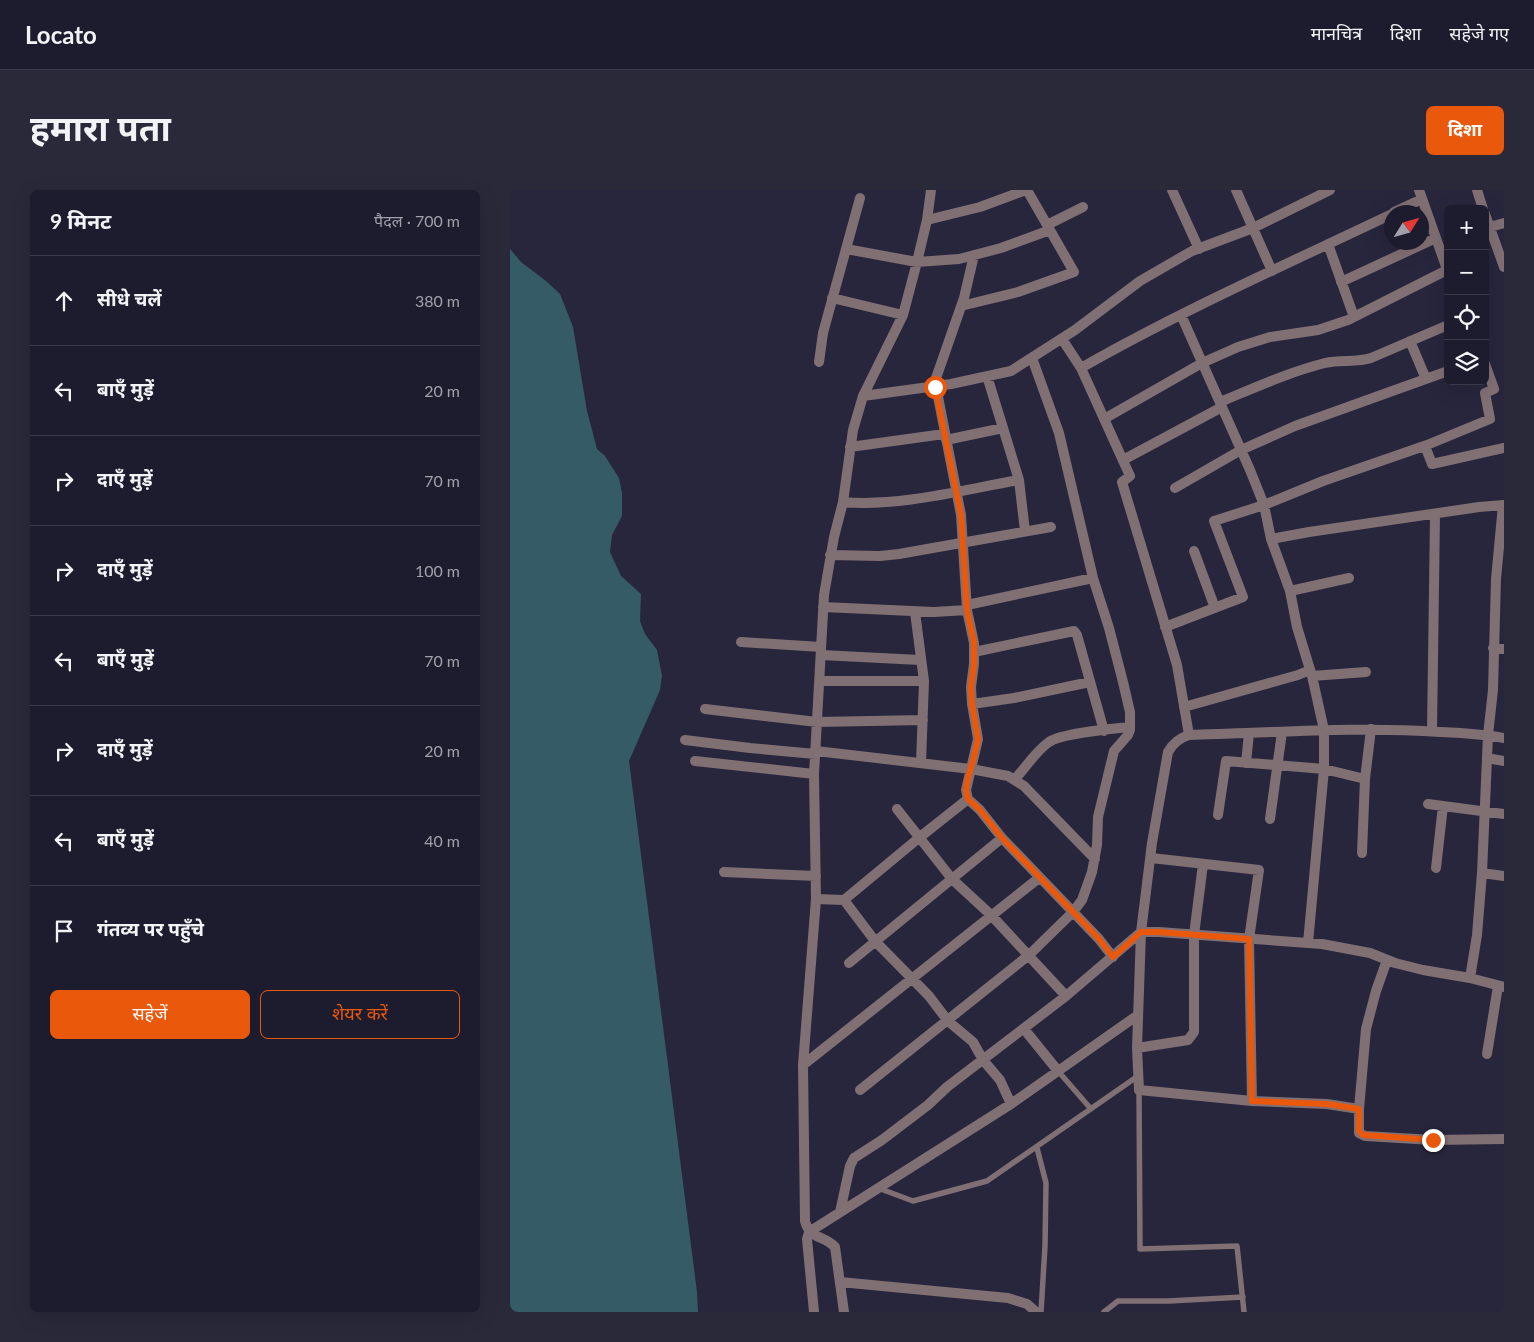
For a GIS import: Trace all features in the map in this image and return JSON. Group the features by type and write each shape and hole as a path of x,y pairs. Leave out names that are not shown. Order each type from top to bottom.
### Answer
{"street":[{"path":"814,1312 807,1239 809,1232 805,1221 803,1065 816,899 814,774 823,607 830,555 842,502 850,447 863,396 903,315 918,262 931,190"},
{"path":"927,220 980,207 1026,190 1074,272 1018,292 962,306"},
{"path":"1172,190 1199,249"},
{"path":"1236,190 1272,271"},
{"path":"863,396 935,387 1010,371 1062,339 1140,281 1199,249 1254,228 1330,190"},
{"path":"1477,190 1482,205"},
{"path":"1405,205 1420,195 1436,238 1444,250"},
{"path":"819,362 823,333 860,198"},
{"path":"846,249 918,262 959,259 1001,248 1048,227 1083,208"},
{"path":"1081,368 1181,315 1384,217"},
{"path":"1504,223 1489,234 1504,267"},
{"path":"1341,282 1436,238"},
{"path":"1328,244 1354,317"},
{"path":"974,255 962,306 935,381 961,515 967,607 974,643 971,687 978,739 966,790 968,799 980,810 1002,838 1113,957"},
{"path":"1104,418 1202,363 1238,347 1270,337 1318,330 1354,317 1444,273"},
{"path":"832,298 903,315"},
{"path":"1181,315 1264,505 1271,539 1290,592 1297,627 1311,673 1324,730 1324,769 1308,943"},
{"path":"1123,460 1221,405 1300,370 1337,361 1366,360 1444,327"},
{"path":"1062,339 1081,368 1130,476 1122,482 1177,665 1189,735"},
{"path":"1410,341 1426,379"},
{"path":"860,1090 1029,955 1082,900 1095,859 1098,818 1114,750 1128,734 1130,727 1130,712 1123,682 1109,628 1093,578 1059,433 1032,358"},
{"path":"1175,488 1241,450 1322,416 1444,372"},
{"path":"1165,627 1243,597 1214,521 1264,505 1323,481 1424,446 1490,419 1485,393 1494,389 1489,374"},
{"path":"988,376 1019,480 1025,531"},
{"path":"1493,385 1504,381"},
{"path":"850,447 945,437 1003,428"},
{"path":"1424,446 1432,464 1504,448"},
{"path":"842,502 875,503 1019,480"},
{"path":"1271,539 1479,507 1504,505 1499,648 1488,735 1482,873 1470,978"},
{"path":"1432,731 1435,515"},
{"path":"830,555 880,556 1051,527"},
{"path":"1194,551 1215,608"},
{"path":"823,607 934,612 967,607 1093,578"},
{"path":"1290,592 1349,578"},
{"path":"915,612 924,681 921,764"},
{"path":"974,652 1074,631 1077,635 1104,730"},
{"path":"741,642 920,660"},
{"path":"1184,708 1298,675 1366,672"},
{"path":"820,681 924,681"},
{"path":"972,704 1014,698 1090,682"},
{"path":"1493,690 1504,691"},
{"path":"705,709 817,722 923,720"},
{"path":"1015,779 1044,746 1051,741 1058,738 1130,727"},
{"path":"1362,853 1365,779 1371,729"},
{"path":"1359,1109 1327,1104 1252,1101 1139,1090 1137,1048 1141,932 1152,843 1168,752 1172,745 1180,738 1189,735 1371,729 1432,731 1504,738"},
{"path":"1270,819 1282,732"},
{"path":"1246,763 1249,733"},
{"path":"685,740 998,773 1015,779 1095,859"},
{"path":"1487,758 1504,761"},
{"path":"695,761 814,774"},
{"path":"1218,815 1226,761 1324,769 1365,779"},
{"path":"816,899 844,900 968,799"},
{"path":"1428,804 1504,814"},
{"path":"1436,868 1444,806"},
{"path":"897,810 952,879 991,915 1066,996"},
{"path":"849,962 1002,838"},
{"path":"1151,858 1259,870 1249,939 1252,1101"},
{"path":"1137,1048 1188,1040 1194,1032 1194,935 1203,864"},
{"path":"724,872 816,876"},
{"path":"1482,873 1504,876"},
{"path":"803,1065 1039,878"},
{"path":"844,900 875,941 910,979 929,996 948,1021 973,1042 1000,1080 1011,1104"},
{"path":"840,1212 850,1166 854,1158 882,1140 1066,996 1141,932 1322,944 1370,953 1423,970 1470,978 1501,987 1487,1054"},
{"path":"1387,960 1366,1029 1359,1109 1359,1131 1365,1136 1433,1140 1504,1139"},
{"path":"809,1232 1011,1104 1138,1015"},
{"path":"1024,1029 1058,1071"},
{"path":"809,1232 835,1247 844,1312"},
{"path":"840,1282 1008,1298 1027,1304 1036,1312"}],"lane":[{"path":"1058,1071 1090,1110"},
{"path":"877,1188 914,1201 987,1181 1138,1076"},
{"path":"1139,1090 1140,1249 1238,1246 1244,1312"},
{"path":"1037,1148 1046,1183 1041,1312"},
{"path":"1104,1312 1118,1301 1169,1301 1242,1297"}],"water":[{"path":"510,249 521,262 560,294 573,327 587,411 597,449 605,456 619,478 622,493 622,516 612,535 610,552 621,576 641,594 640,621 645,634 657,650 662,676 660,690 629,761 698,1312 510,1312"}],"route":[{"path":"935,387 961,515 967,610 974,643 971,687 978,739 968,778 966,790 968,799 980,810 1002,838 1039,878 1099,939 1113,957 1141,932 1249,939 1252,1101 1327,1104 1359,1109 1358,1128 1361,1134 1365,1136 1433,1140"}]}
